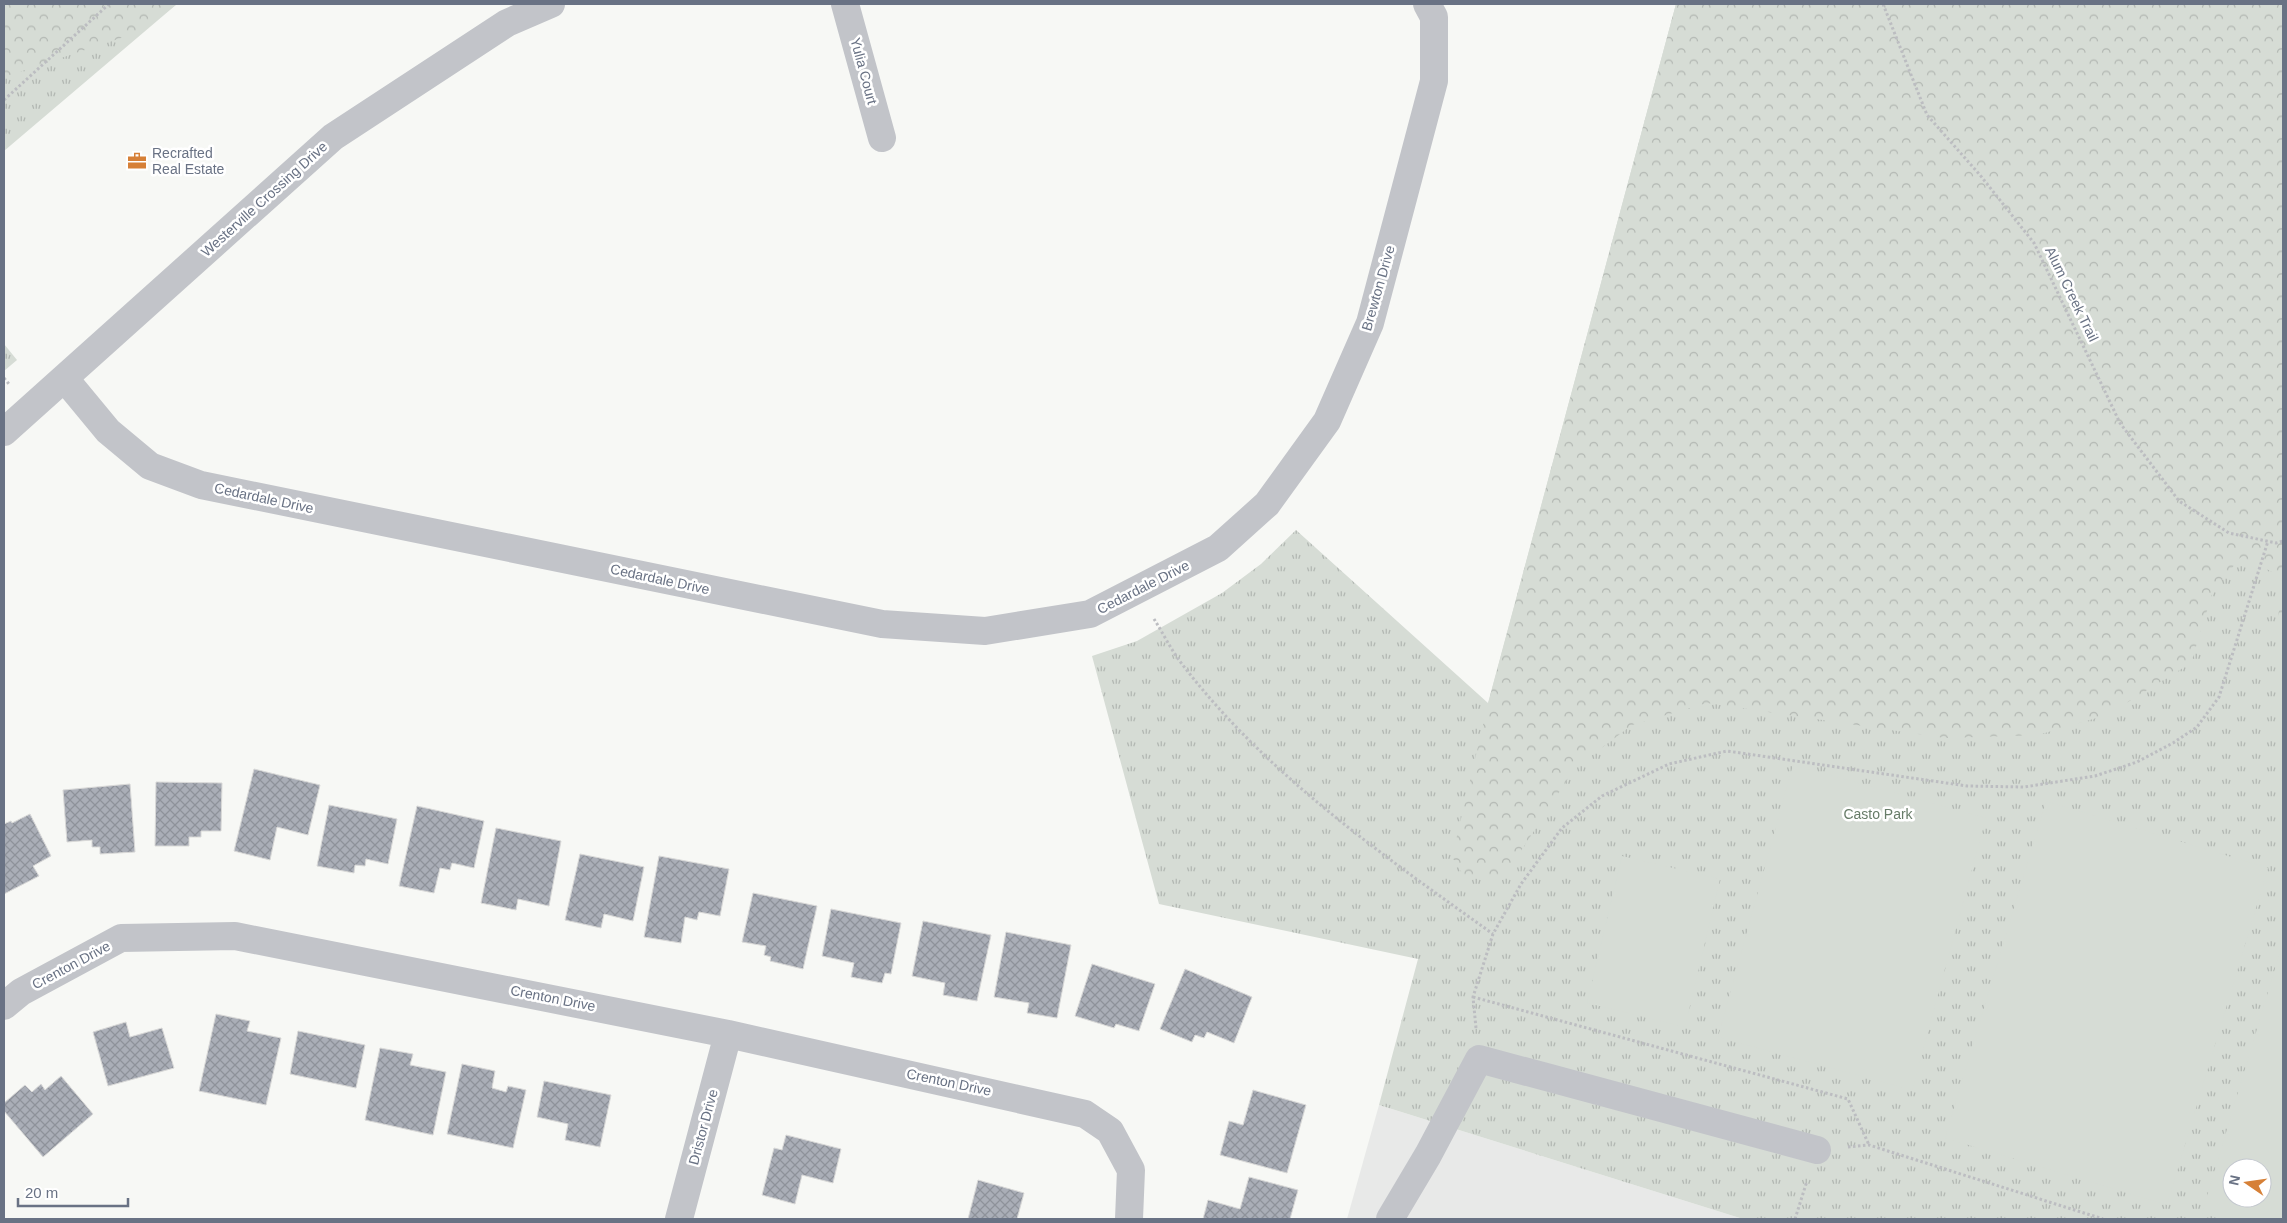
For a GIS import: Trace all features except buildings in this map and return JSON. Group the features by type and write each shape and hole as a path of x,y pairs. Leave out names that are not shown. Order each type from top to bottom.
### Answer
{"street":[{"name":"Westerville Crossing Drive","path":"4,432 333,137 507,23 551,4"},
{"name":"Yulia Court","path":"846,4 882,138"},
{"name":"Brewton Drive","path":"1267,504 1327,421 1370,323 1434,81 1434,16 1427,4"},
{"name":"Cedardale Drive","path":"64,379 108,431 150,466 201,485 882,624 985,631 1090,614 1218,548 1267,504"},
{"name":"Crenton Drive","path":"4,1006 21,992 121,938 235,936 728,1034 1085,1114 1110,1130 1131,1170 1129,1219"},
{"name":"Dristor Drive","path":"679,1219 728,1034"},
{"path":"1390,1219 1428,1155 1479,1059 1817,1150"}],"path":[{"path":"4,100 109,4"},
{"name":"Alum Creek Trail","path":"1882,4 1927,115 1980,175 2034,243 2120,423 2180,501 2229,533 2268,541 2283,541"},
{"path":"1479,1059 1473,997 1493,934 1521,884 1562,828 1602,796 1669,764 1727,751 1967,786 2024,788 2095,776 2137,762 2173,743 2197,727 2219,697 2268,541"},
{"path":"1137,590 1181,663 1226,715 1307,795 1400,867 1493,934"},
{"path":"1473,997 1848,1099 1869,1145 2103,1219"},
{"path":"1795,1219 1817,1150"}],"shaded area":[{"path":"1379,1105 1743,1219 1347,1219"}],"green space":[{"path":"4,4 177,4 4,151"},
{"path":"4,4 177,4 142,31 4,77"},
{"name":"Casto Park","path":"1676,4 2283,4 2283,1219 1743,1219 1379,1105 1418,959 1159,904 1092,656 1137,641 1222,593 1261,564 1296,530 1488,703"},
{"path":"1676,4 2283,4 2283,577 2241,557 2213,591 2191,663 2107,715 2038,735 1945,738 1707,703 1632,725 1575,768 1500,883 1464,876 1452,857 1488,704"},
{"path":"4,344 17,360 4,371"},
{"path":"2283,594 2283,634 2275,628"},
{"path":"1793,765 1986,818 1912,1090 1718,1037"},
{"path":"2046,801 2268,868 2167,1205 1945,1138"},
{"path":"1622,856 1720,879 1685,1027 1587,1003"},
{"path":"2283,942 2283,1219 2222,1219 2202,1213"}],"place":[{"name":"Recrafted Real Estate","path":"137,161"}]}
